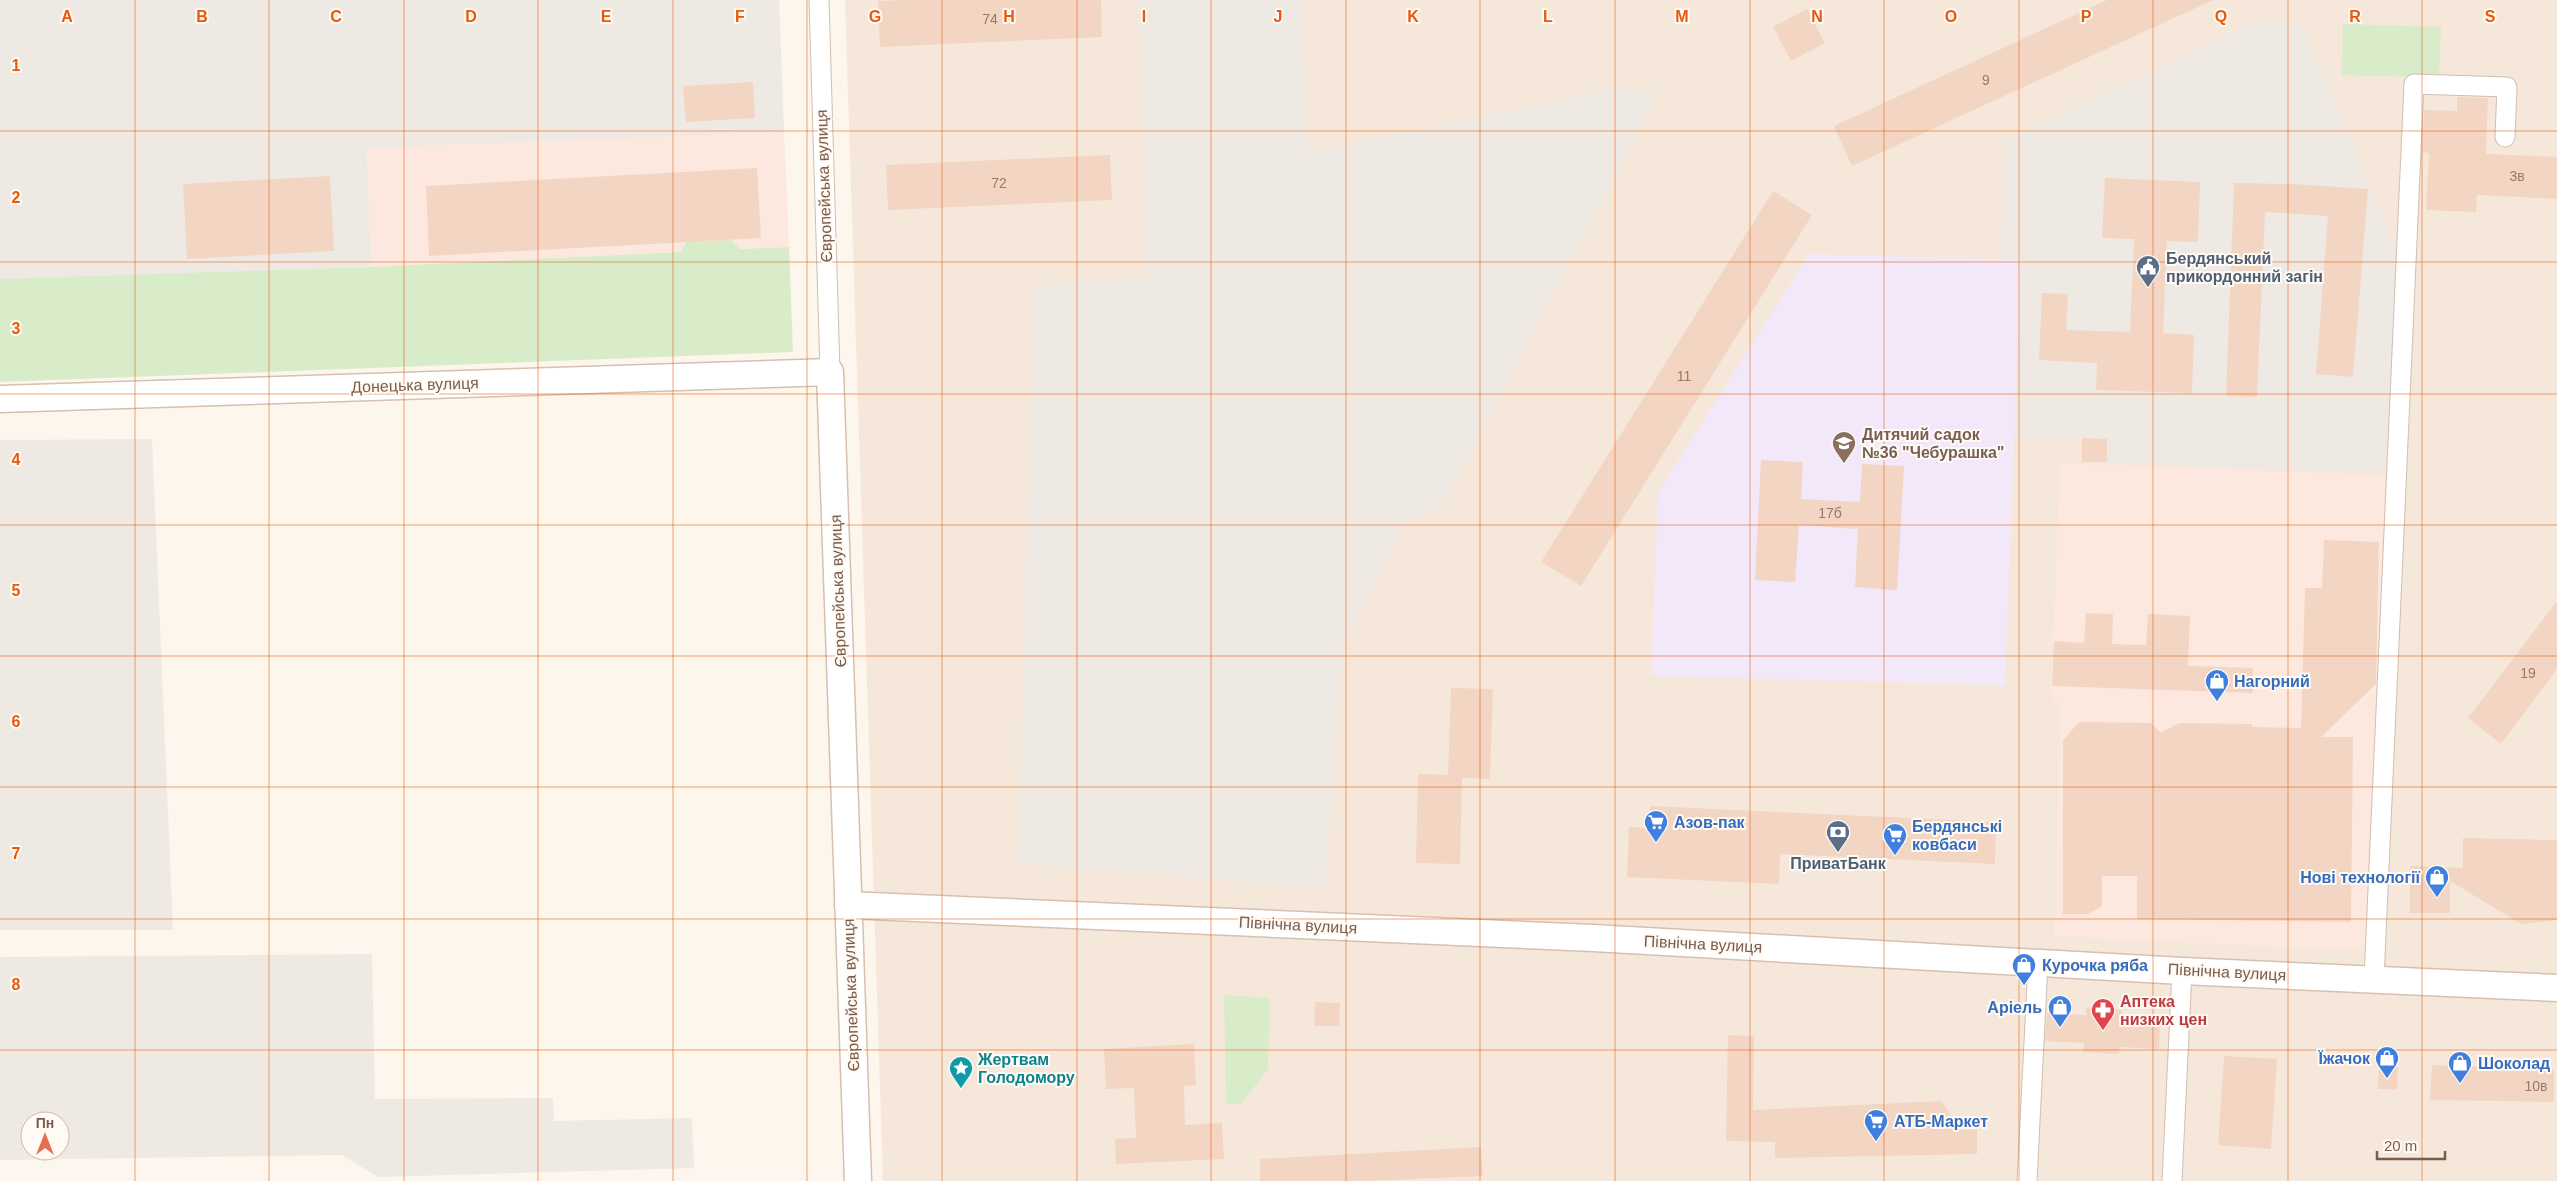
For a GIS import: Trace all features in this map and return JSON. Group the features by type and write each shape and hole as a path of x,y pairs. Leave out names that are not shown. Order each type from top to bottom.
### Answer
{"street":[{"name":"Європейська вулиця","path":"818,0 858,1181"},
{"path":"2374,979 2414,84 2506,87 2505,137"},
{"name":"Донецька вулиця","path":"0,399 830,372"},
{"name":"Північна вулиця","path":"848,905 1593,938 2038,963 2557,988"},
{"path":"2027,1181 2038,963"},
{"path":"2172,1181 2182,970"}],"shaded area":[{"path":"0,0 779,0 784,132 367,148 371,267 4,281 0,279"},
{"path":"845,0 2557,0 2557,1181 883,1181"},
{"path":"1139,0 1302,0 1308,153 1616,88 1658,93 1444,503 1403,523 1343,644 1325,888 1018,864 1034,286 1147,277"},
{"path":"2259,21 2301,22 2396,248 2386,473 2082,462 2082,438 2014,436 2021,261 2001,260 2005,140"},
{"path":"784,132 789,247 739,249 687,242 681,252 371,267 367,148"},
{"name":"Дитячий садок №36 \"Чебурашка\"","path":"1809,254 2021,260 2005,685 1651,676 1658,492"},
{"path":"152,439 173,930 0,930 0,440"},
{"name":"Нагорний","path":"2060,463 2386,475 2369,951 2054,936 2061,707 2051,696"},
{"path":"372,954 375,1099 553,1098 554,1121 692,1118 694,1168 378,1177 342,1155 70,1159 70,1111 20,1111 20,1160 0,1160 0,957"}],"green space":[{"path":"2343,24 2441,27 2439,78 2342,75"},
{"path":"731,240 740,249 789,247 793,352 0,382 0,279 371,267 681,252 686,242"},
{"path":"1224,995 1270,998 1268,1069 1241,1104 1226,1104"}],"building":[{"path":"1101,0 1102,37 880,47 878,1"},
{"path":"2107,0 2213,0 1852,166 1834,126"},
{"path":"1807,9 1825,43 1791,61 1773,27"},
{"path":"753,82 755,118 686,122 683,86"},
{"path":"2457,97 2488,98 2486,154 2557,157 2557,199 2477,195 2476,212 2426,210 2429,153 2422,152 2424,110 2457,111"},
{"path":"1110,155 1112,200 888,210 886,165"},
{"path":"757,168 761,238 429,256 426,186"},
{"path":"330,176 334,251 187,259 183,184"},
{"path":"2105,178 2200,182 2198,242 2167,241 2163,333 2194,335 2192,393 2096,390 2097,363 2039,360 2042,293 2068,294 2066,330 2130,332 2134,239 2102,238"},
{"path":"2234,183 2293,184 2368,189 2353,377 2316,374 2328,216 2265,212 2257,397 2226,396"},
{"path":"1773,191 1812,215 1581,586 1541,562"},
{"path":"2082,438 2107,439 2107,462 2082,462"},
{"path":"1761,460 1803,462 1801,499 1860,502 1862,464 1904,466 1897,590 1855,587 1858,529 1799,525 1795,582 1755,580"},
{"path":"2324,540 2379,542 2376,684 2321,737 2353,737 2351,922 2137,919 2137,876 2102,876 2102,906 2088,914 2063,914 2063,740 2079,722 2151,723 2161,733 2179,723 2252,724 2252,727 2301,728 2305,588 2322,588"},
{"path":"2557,601 2557,669 2501,744 2468,718"},
{"path":"2086,613 2113,614 2112,644 2146,645 2148,614 2190,616 2188,666 2253,668 2253,693 2052,686 2054,641 2084,643"},
{"path":"1451,688 1493,689 1490,779 1462,778 1460,864 1416,863 1418,774 1448,775"},
{"path":"1650,806 1996,822 1995,864 1780,854 1779,884 1627,877 1629,827 1649,828"},
{"path":"2463,838 2557,840 2557,920 2521,924 2450,881 2450,913 2410,913 2410,866 2463,868"},
{"path":"1315,1002 1340,1003 1339,1026 1314,1026"},
{"path":"2086,1007 2122,1010 2121,1020 2160,1022 2159,1049 2120,1047 2119,1054 2083,1052 2084,1043 2045,1041 2047,1013 2086,1015"},
{"name":"АТБ-Маркет","path":"1728,1035 1754,1036 1753,1110 1942,1101 1959,1130 1977,1129 1977,1154 1775,1158 1775,1142 1726,1141"},
{"path":"1194,1044 1196,1085 1184,1086 1185,1125 1222,1123 1224,1159 1116,1164 1115,1139 1136,1138 1134,1088 1106,1089 1104,1049"},
{"path":"2224,1056 2277,1059 2271,1149 2218,1145"},
{"path":"2432,1065 2489,1067 2489,1070 2554,1070 2554,1102 2430,1100"},
{"path":"2379,1066 2398,1067 2397,1089 2378,1089"},
{"path":"1481,1147 1483,1176 1366,1181 1260,1181 1260,1159"}],"place":[{"name":"Бердянський прикордонний загін","path":"2148,288"},
{"name":"Дитячий садок №36 \"Чебурашка\"","path":"1844,464"},
{"name":"Нагорний","path":"2217,702"},
{"name":"Азов-пак","path":"1656,843"},
{"name":"ПриватБанк","path":"1838,853"},
{"name":"Бердянські ковбаси","path":"1895,856"},
{"name":"Нові технології","path":"2437,898"},
{"name":"Курочка ряба","path":"2024,986"},
{"name":"Аріель","path":"2060,1028"},
{"name":"Аптека низких цен","path":"2103,1031"},
{"name":"Їжачок","path":"2387,1079"},
{"name":"Шоколад","path":"2460,1084"},
{"name":"Жертвам Голодомору","path":"961,1089"},
{"name":"АТБ-Маркет","path":"1876,1142"}]}
